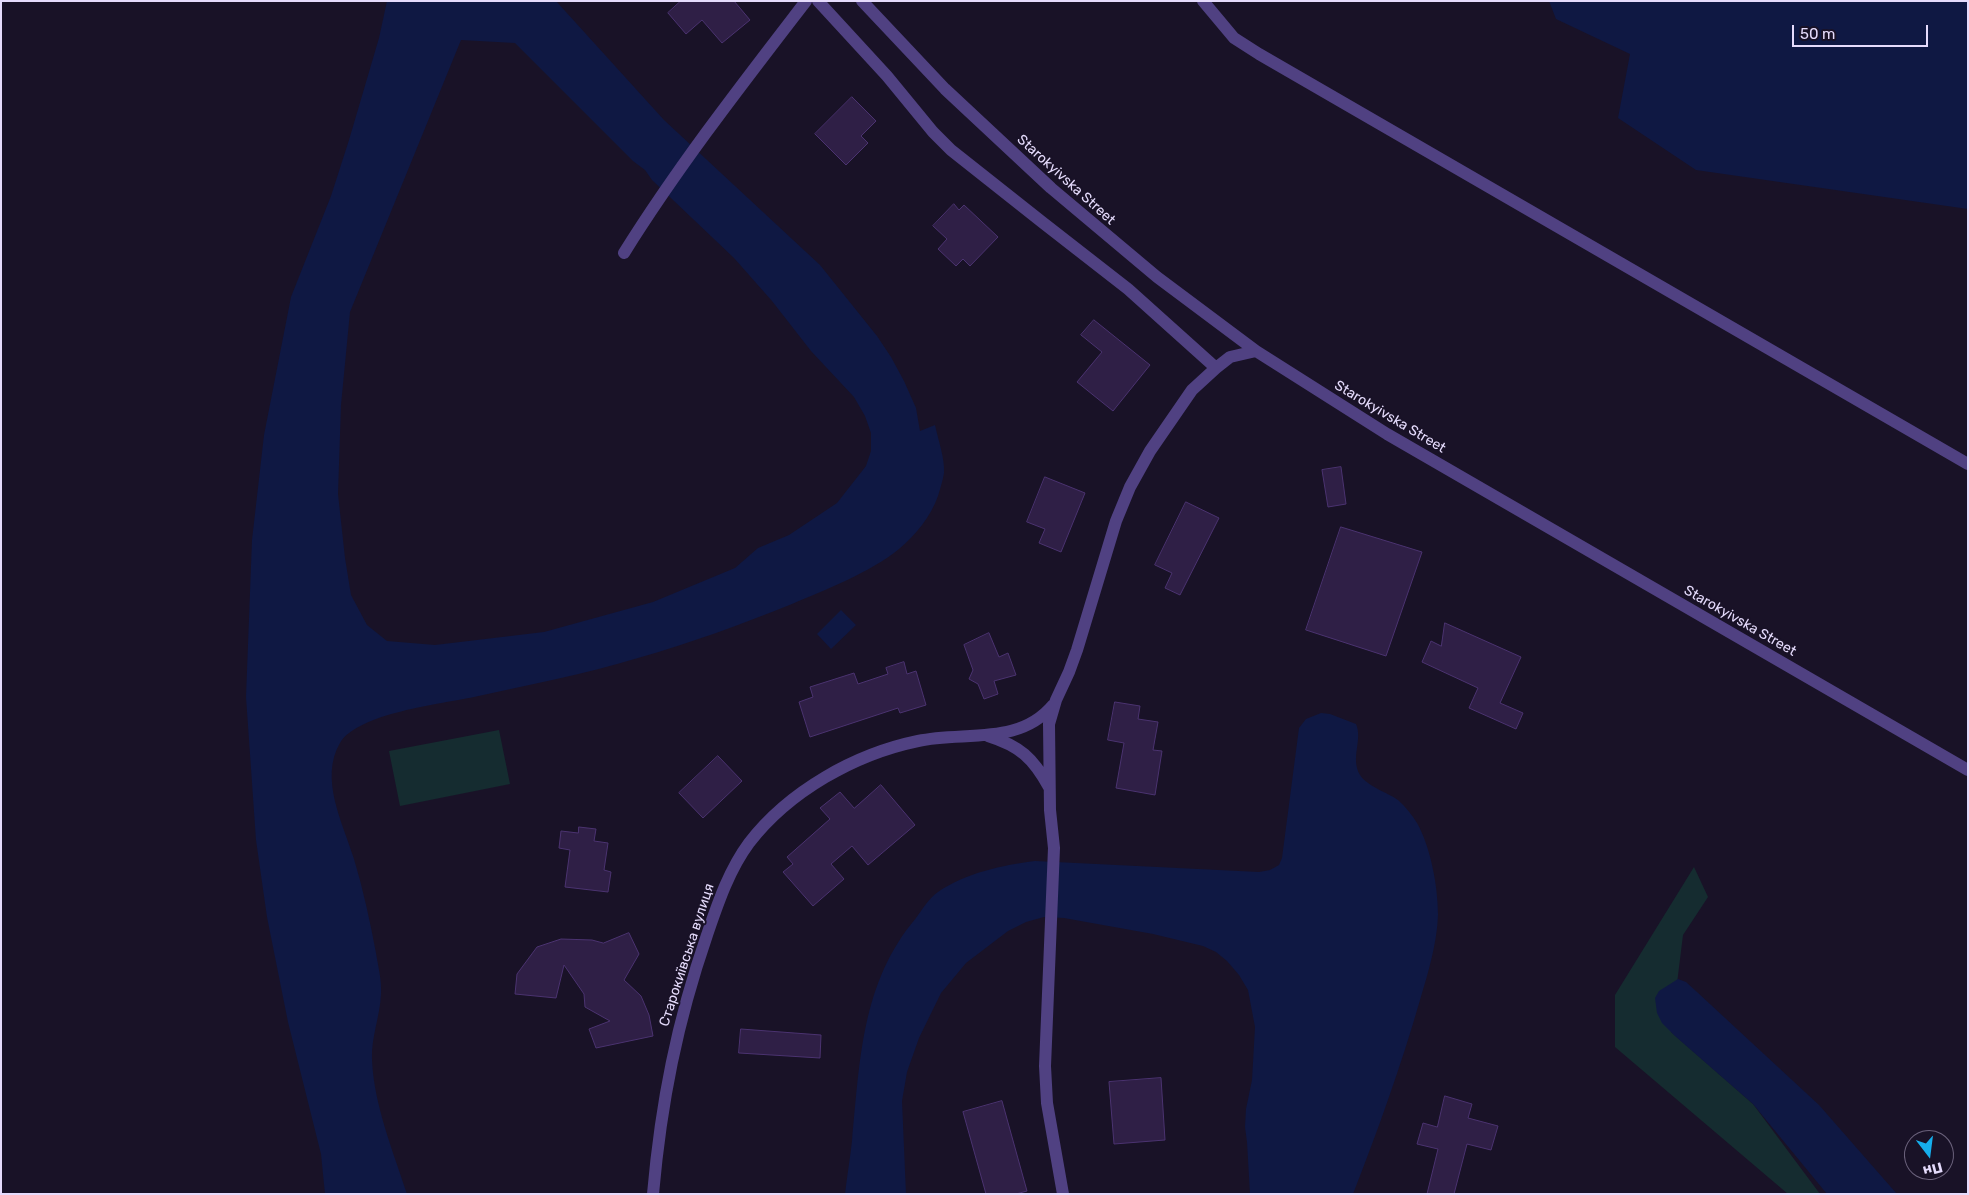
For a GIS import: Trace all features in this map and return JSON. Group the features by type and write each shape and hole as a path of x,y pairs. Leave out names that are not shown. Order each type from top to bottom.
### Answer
{"street":[{"path":"624,253 645,219 715,120 806,1"},
{"path":"818,1 887,76 933,132 951,150 1128,289 1216,368"},
{"name":"Starokyivska Street","path":"862,1 945,90 1051,188 1157,277 1256,352 1388,434 1968,770"},
{"path":"1203,1 1234,38 1259,54 1968,464"},
{"path":"1063,1194 1047,1103 1046,1075 1049,946 1054,848 1049,787 1049,724 1056,700 1069,672 1108,547 1130,487 1150,451 1192,390 1230,357 1256,352"},
{"name":"Старокиївська вулиця","path":"653,1194 660,1123 676,1038 715,910 734,866 748,844 763,826 794,800 837,771 863,759 918,741 946,736 985,736 1016,730 1041,718 1056,700 1069,672"},
{"path":"985,736 1007,743 1024,753 1033,761 1049,787"}],"green space":[{"path":"499,730 510,784 400,806 389,751"},
{"path":"1694,867 1708,897 1683,935 1671,1032 1753,1104 1820,1194 1788,1194 1615,1047 1615,995"}],"water":[{"path":"387,1 556,1 664,120 820,265 877,336 891,357 916,408 920,431 935,425 944,473 938,496 931,511 911,538 888,557 862,573 833,587 735,626 638,658 557,679 401,711 382,717 364,724 350,733 340,743 334,757 332,786 339,816 354,859 363,893 380,973 381,994 372,1052 376,1094 407,1194 325,1194 321,1154 288,1022 267,917 256,840 246,697 252,540 264,435 291,297 331,196 379,38","holes":["461,40 515,43 633,161 645,170 652,180 734,258 772,301 811,351 854,397 865,416 871,433 871,451 866,466 837,503 789,535 758,548 735,568 653,602 544,632 435,645 387,641 367,625 351,595 345,558 338,494 341,405 350,312"]},
{"path":"1549,1 1968,1 1968,209 1696,170 1618,118 1630,54 1556,19"},
{"path":"841,610 856,625 831,649 817,634"},
{"path":"1321,713 1330,714 1356,724 1358,736 1356,762 1360,775 1373,786 1398,800 1417,823 1430,856 1438,904 1436,937 1423,990 1389,1098 1353,1194 1250,1194 1245,1127 1246,1109 1252,1080 1255,1027 1248,990 1239,975 1227,961 1216,952 1203,946 1153,934 1064,918 1044,917 1026,922 1008,931 966,963 941,993 919,1038 907,1072 902,1101 906,1194 845,1194 861,1052 874,996 884,969 898,943 932,897 949,885 972,875 1010,865 1035,861 1259,872 1270,870 1279,865 1282,858 1299,728 1306,719"},
{"path":"1678,979 1686,982 1819,1105 1897,1194 1827,1194 1753,1104 1662,1023 1657,1013 1655,998 1659,991"}],"building":[{"path":"681,1 734,1 750,20 722,43 702,20 686,34 668,13"},
{"path":"852,97 876,121 861,136 868,143 846,165 815,134"},
{"path":"954,204 959,210 964,205 998,237 970,266 963,259 956,266 938,249 947,239 933,226"},
{"path":"1094,320 1150,365 1113,411 1077,382 1102,352 1081,335"},
{"path":"1341,467 1346,504 1328,507 1322,470"},
{"path":"1045,477 1085,493 1061,552 1039,543 1045,529 1027,522"},
{"path":"1186,502 1219,518 1180,595 1165,588 1172,573 1155,565"},
{"path":"1341,527 1422,552 1386,656 1306,630"},
{"path":"1445,623 1521,657 1500,703 1523,713 1516,729 1469,708 1478,688 1422,662 1431,641 1441,646"},
{"path":"989,633 999,657 1008,653 1016,675 994,681 998,694 984,699 978,684 969,679 973,670 964,645"},
{"path":"904,662 907,674 916,671 926,705 900,713 898,708 810,737 799,702 813,697 810,687 854,673 858,684 888,674 886,668"},
{"path":"1115,702 1140,706 1138,719 1158,722 1153,750 1162,751 1155,795 1116,788 1124,743 1108,740"},
{"path":"718,756 742,781 703,818 679,793"},
{"path":"881,785 915,825 868,865 852,846 831,864 844,879 813,906 783,872 793,864 787,857 830,819 820,808 840,792 854,808"},
{"path":"579,827 596,829 594,841 608,843 604,870 611,872 608,892 565,887 570,850 559,848 561,831 578,833"},
{"path":"629,933 639,954 624,980 641,996 649,1015 653,1036 596,1048 589,1029 610,1021 585,1007 584,994 564,965 556,998 515,994 517,974 537,947 561,939 592,940 603,943"},
{"path":"741,1029 821,1035 820,1058 739,1053"},
{"path":"1161,1078 1165,1140 1114,1144 1109,1082"},
{"path":"1445,1096 1472,1104 1468,1118 1498,1126 1491,1150 1467,1144 1454,1194 1427,1194 1438,1149 1417,1144 1423,1123 1437,1127"},
{"path":"1002,1101 1027,1191 1016,1194 986,1194 963,1112"}]}
